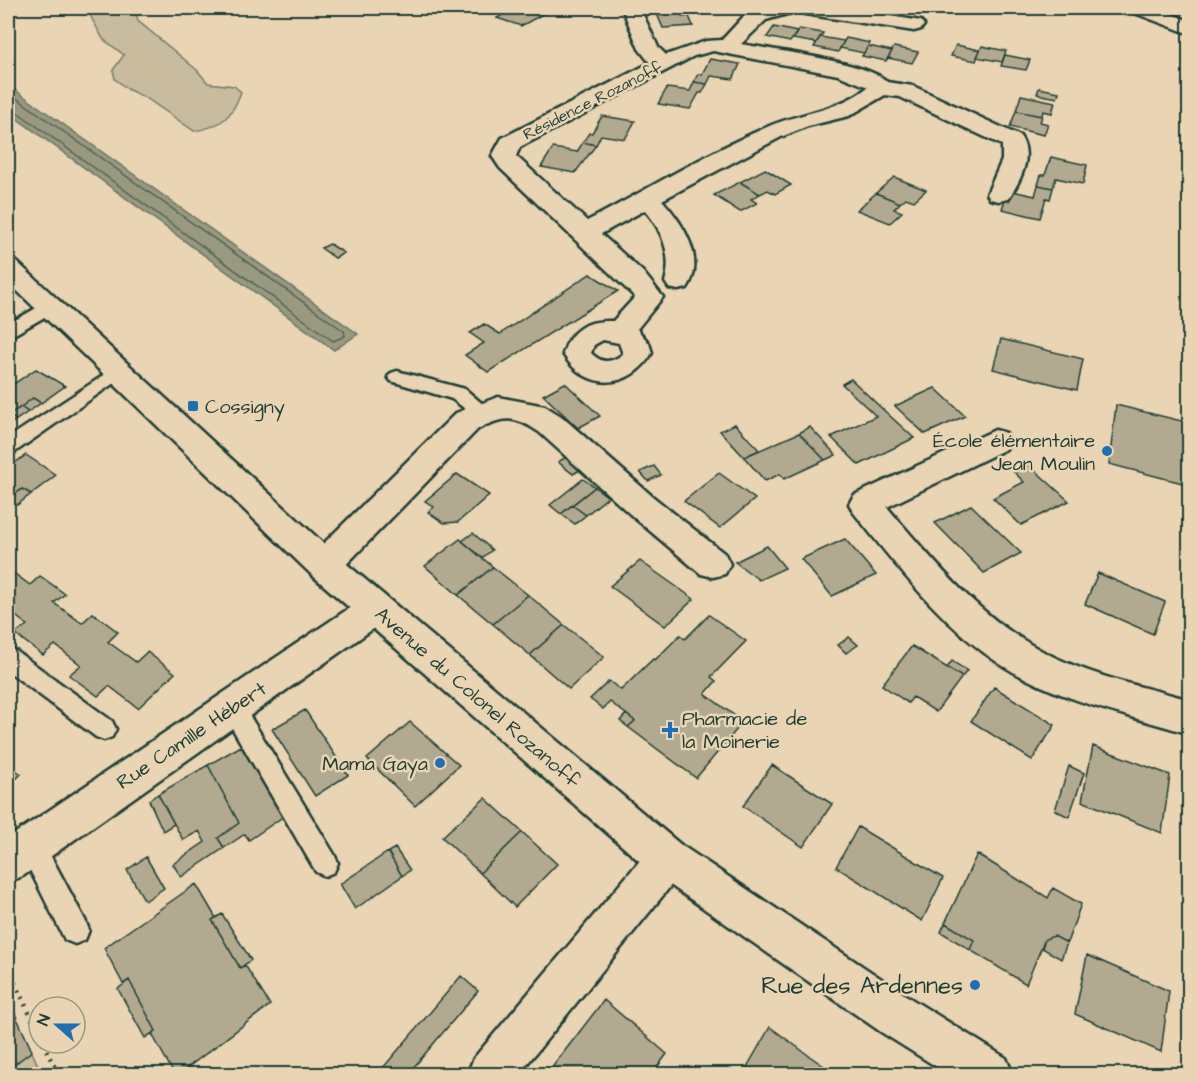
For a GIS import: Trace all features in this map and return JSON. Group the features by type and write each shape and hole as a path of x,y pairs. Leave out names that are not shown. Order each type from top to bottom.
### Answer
{"street":[{"path":"631,8 649,49 663,64"},
{"path":"727,47 752,17 773,9 787,8"},
{"path":"805,8 914,26"},
{"path":"1139,8 1190,28"},
{"name":"Résidence Rozanoff","path":"620,332 650,297 634,278 586,232 508,163 504,156 505,149 519,138 663,64 703,47 727,47 843,70 875,81 880,88 905,91 997,132 1012,141 1016,147 1016,155 999,194"},
{"path":"586,232 649,200 708,164 804,120 829,116 874,94 880,88"},
{"path":"649,200 661,212 684,260 683,271 678,282"},
{"name":"Avenue du Colonel Rozanoff","path":"8,268 324,565 667,859 897,1016 990,1074"},
{"path":"324,565 467,421 498,407 515,408 534,414 550,424 641,505 713,564"},
{"path":"995,441 865,504 939,590 1009,649 1040,668 1081,684 1190,717"},
{"name":"Rue Camille Hébert","path":"19,854 375,609"},
{"path":"490,1074 667,859"}],"lane":[{"path":"8,332 49,307"},
{"path":"8,447 118,372"},
{"path":"397,377 458,394 483,412"},
{"path":"8,658 104,729"},
{"path":"232,707 325,863"},
{"path":"19,854 75,930"}],"path":[{"path":"8,968 27,1008"},
{"path":"49,1055 58,1074"}],"shaded area":[{"path":"86,8 135,8 138,21 197,70 208,83 234,86 241,92 234,108 218,124 194,131 146,98 129,90 115,79 113,70 124,55 103,39"},
{"path":"8,1000 27,1041 27,1055 33,1055 42,1074 8,1074"}],"water":[{"path":"8,85 358,334 334,350 8,112"}],"building":[{"path":"514,8 533,12 540,8 552,9 521,26 497,18"},
{"path":"655,8 679,8 680,12 657,14"},
{"path":"680,12 682,17 689,16 693,26 663,28 657,14"},
{"path":"774,27 797,32 790,42 767,37"},
{"path":"799,29 823,33 816,43 793,39"},
{"path":"820,37 844,41 838,52 814,47"},
{"path":"846,38 870,43 864,53 840,48"},
{"path":"956,45 980,50 976,61 951,56"},
{"path":"868,46 892,51 886,61 862,56"},
{"path":"982,46 1006,51 1002,62 977,57"},
{"path":"894,47 918,52 912,63 888,58"},
{"path":"1005,55 1030,60 1026,70 1001,66"},
{"path":"710,59 740,64 733,79 711,76 707,84 694,82 698,74 702,74"},
{"path":"694,82 707,84 690,109 658,104 667,88 690,91"},
{"path":"1039,88 1059,92 1057,98 1037,94"},
{"path":"1021,95 1055,102 1052,113 1043,111 1042,116 1016,111"},
{"path":"1016,111 1042,116 1040,122 1048,124 1044,135 1010,127"},
{"path":"602,116 635,121 625,139 601,135 596,145 583,142 589,133 592,133"},
{"path":"583,142 596,145 575,173 541,167 553,148 577,152"},
{"path":"1051,157 1087,165 1083,184 1056,178 1053,188 1038,185 1041,175 1045,175"},
{"path":"765,169 791,185 775,194 768,190 760,194 740,182"},
{"path":"894,177 926,190 914,201 906,198 900,203 876,193"},
{"path":"740,182 760,194 751,199 757,203 740,212 714,195"},
{"path":"1038,185 1053,188 1050,199 1046,198 1040,218 1002,209 1008,190 1035,196"},
{"path":"876,193 900,203 894,209 902,212 890,223 857,210"},
{"path":"330,244 344,253 335,258 321,248"},
{"path":"590,274 618,291 488,372 465,355 484,343 470,333 484,324 500,334"},
{"path":"1001,339 1083,359 1077,390 993,369"},
{"path":"36,369 65,386 41,403 33,398 8,415 8,388"},
{"path":"851,379 914,438 859,465 831,437 876,416 842,384"},
{"path":"565,383 600,416 578,428 543,395"},
{"path":"935,388 965,416 925,434 895,406"},
{"path":"33,398 41,403 28,412 21,407"},
{"path":"1116,405 1190,423 1190,485 1109,464"},
{"path":"21,407 28,412 16,420 8,415"},
{"path":"8,415 16,420 8,426"},
{"path":"735,424 759,450 744,457 720,431"},
{"path":"810,427 836,455 825,460 799,433"},
{"path":"799,433 825,460 784,479 780,474 765,481 744,457"},
{"path":"26,455 56,475 31,494 22,489 8,500 8,468"},
{"path":"566,457 580,470 573,474 558,462"},
{"path":"1029,465 1069,501 1021,525 993,498 1024,482 1014,472"},
{"path":"654,466 661,475 648,481 640,472"},
{"path":"719,473 755,499 720,528 684,501"},
{"path":"457,474 489,495 458,522 444,523 428,512 434,507 425,501"},
{"path":"583,479 595,487 561,514 550,505"},
{"path":"595,487 608,497 586,515 572,505"},
{"path":"22,489 31,494 17,505 9,499"},
{"path":"572,505 586,515 575,524 561,514"},
{"path":"971,505 1021,553 984,573 935,523"},
{"path":"473,533 492,550 482,558 462,541"},
{"path":"460,539 493,567 458,595 425,566"},
{"path":"845,539 876,575 832,596 801,559"},
{"path":"767,546 785,568 759,580 735,562"},
{"path":"640,561 694,599 665,626 610,586"},
{"path":"493,567 528,595 493,624 458,595"},
{"path":"8,569 30,585 40,576 65,594 54,603 82,623 93,613 118,632 108,642 136,662 147,652 175,673 138,708 109,686 98,696 69,675 81,665 55,645 43,655 15,634 27,625 8,610"},
{"path":"1098,573 1165,602 1153,634 1085,604"},
{"path":"528,595 564,625 530,655 493,624"},
{"path":"709,615 746,641 711,677 716,681 705,694 743,722 696,778 628,727 635,721 610,702 603,709 590,699 609,681 621,690 680,635 685,639"},
{"path":"564,625 604,657 569,689 530,655"},
{"path":"849,637 858,645 846,653 838,645"},
{"path":"912,646 962,677 936,712 913,697 908,703 882,685"},
{"path":"952,661 967,671 962,677 947,668"},
{"path":"994,687 1055,725 1032,760 971,721"},
{"path":"305,710 348,775 315,796 272,729"},
{"path":"626,714 635,721 628,727 620,721"},
{"path":"410,722 459,765 415,806 367,759"},
{"path":"241,746 284,816 249,840 245,834 224,848 218,838 239,823 208,765"},
{"path":"1093,746 1170,775 1162,833 1082,801"},
{"path":"8,764 21,774 8,787"},
{"path":"208,765 239,823 218,838 224,848 181,877 173,864 205,842 199,831 183,840 158,794"},
{"path":"772,765 832,804 803,847 743,806"},
{"path":"1069,766 1084,773 1069,817 1055,810"},
{"path":"158,794 174,824 163,831 149,800"},
{"path":"485,798 522,832 480,873 442,837"},
{"path":"858,827 943,878 922,921 836,867"},
{"path":"522,832 557,864 515,907 480,873"},
{"path":"395,848 410,870 402,876 388,852"},
{"path":"388,852 402,876 355,909 340,884"},
{"path":"977,854 1048,898 1053,888 1081,904 1067,943 1054,936 1045,939 1026,984 970,950 974,940 945,923"},
{"path":"146,857 164,888 145,901 127,870"},
{"path":"196,884 216,918 212,920 240,968 245,965 270,1005 179,1074 174,1074 152,1034 156,1031 129,980 123,984 104,948"},
{"path":"222,914 251,960 240,968 212,920"},
{"path":"945,923 974,940 970,950 941,932"},
{"path":"1054,936 1067,943 1061,959 1042,948 1045,939"},
{"path":"1087,955 1169,991 1161,1052 1075,1014"},
{"path":"461,976 478,991 408,1074 385,1074 382,1069"},
{"path":"129,980 156,1031 145,1038 118,989"},
{"path":"604,1000 667,1054 652,1074 547,1074"},
{"path":"15,1014 27,1040 27,1055 8,1069 8,1019"},
{"path":"770,1027 808,1055 835,1074 743,1074"}],"place":[{"name":"Cossigny","path":"193,406"},
{"name":"École élémentaire Jean Moulin","path":"1107,451"},
{"name":"Pharmacie de la Moinerie","path":"670,730"},
{"name":"Mama Gaya","path":"440,763"},
{"name":"Rue des Ardennes","path":"975,985"}]}
